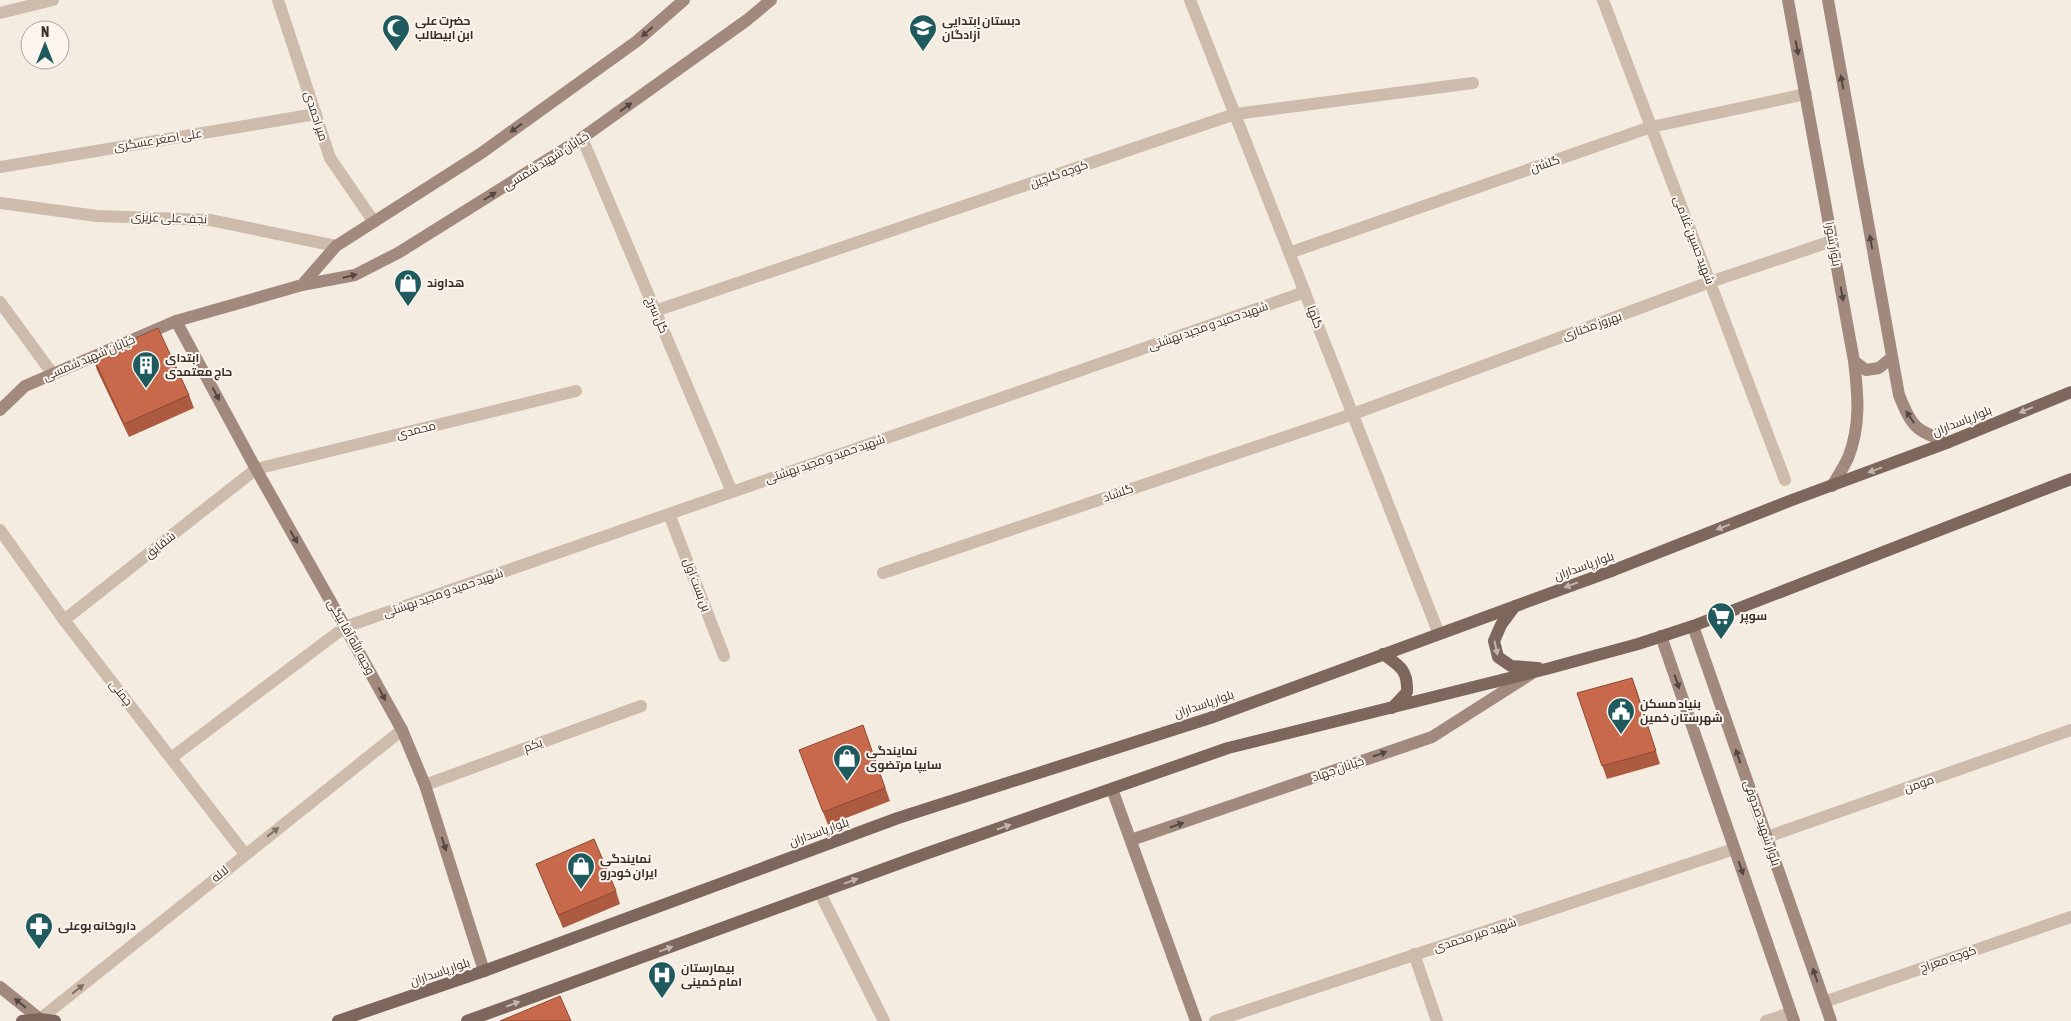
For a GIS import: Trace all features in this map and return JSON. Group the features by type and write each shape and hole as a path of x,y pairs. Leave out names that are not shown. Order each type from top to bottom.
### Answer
{"main road":[{"name":"بلوار پاسداران","path":"338,1021 484,971 898,818 1210,718 1515,606 1949,442 2071,392"},
{"path":"467,1021 1112,788 1228,748 1533,673 1638,644 1693,626 2071,479"},
{"path":"1515,606 1501,625 1494,641 1498,657 1511,666 1550,668"},
{"path":"1383,654 1400,666 1408,678 1407,692 1392,708"},
{"path":"22,1021 55,1021"}],"street":[{"path":"0,13 53,0"},
{"name":"میر احمدی","path":"278,0 330,158 374,222"},
{"path":"302,285 336,246 480,154 637,41 684,0"},
{"name":"خیابان شهید شمسی","path":"0,410 25,386 176,321 302,285 355,275 398,253 582,138 747,20 771,0"},
{"name":"گلها","path":"1190,0 1439,634"},
{"name":"شهید حسین غلامی","path":"1603,0 1785,480"},
{"name":"بلوار شورا","path":"1788,0 1854,361 1858,396 1857,424 1848,458 1832,486"},
{"path":"1828,0 1899,396 1908,418 1925,434 1949,442"},
{"name":"کوچه گلچین","path":"655,311 1235,114 1473,83"},
{"name":"گلشن","path":"1289,253 1651,127 1806,94"},
{"name":"علی اصغر عسگری","path":"0,166 316,114"},
{"name":"گل سرخ","path":"582,138 732,492"},
{"name":"نجف علی عزیزی","path":"0,203 97,216 210,220 336,246"},
{"name":"بهروز مختاری","path":"1353,414 1710,282 1832,241"},
{"name":"شهید حمید و مجید بهشتی","path":"171,758 346,627 1305,292"},
{"path":"0,302 52,373"},
{"name":"وجیه الله آقا بیگی","path":"176,321 256,469 402,730 425,785 484,971"},
{"path":"1854,361 1866,370 1880,368 1891,358"},
{"name":"محمدی","path":"256,469 576,391"},
{"name":"گلشاد","path":"883,573 1353,414"},
{"name":"شقایق","path":"64,620 256,469"},
{"name":"بن بست اول","path":"669,514 724,656"},
{"name":"چمنی","path":"0,530 64,620 245,854"},
{"name":"بلوار شهید صدوقی","path":"1693,626 1831,1021"},
{"path":"1661,636 1793,1017 1766,1021"},
{"name":"خیابان جهاد","path":"1131,840 1432,736 1533,673"},
{"name":"یکم","path":"425,785 642,706"},
{"name":"لاله","path":"40,1020 402,730"},
{"name":"مومن","path":"1767,837 2071,730"},
{"path":"1112,788 1196,1021"},
{"name":"شهید میر محمدی","path":"1215,1021 1734,848"},
{"path":"820,893 884,1021"},
{"name":"کوچه معراج","path":"1824,1002 2071,917"},
{"path":"1414,954 1437,1021"},
{"path":"0,988 40,1020"}],"building":[{"name":"ابتدای حاج معتمدی","path":"158,328 189,395 124,424 93,357"},
{"name":"بنیاد مسکن شهرستان خمین","path":"1632,678 1656,751 1602,766 1577,693"},
{"name":"نمایندگی سایپا مرتضوی","path":"863,725 885,788 823,812 799,750"},
{"name":"نمایندگی ایران خودرو","path":"594,839 616,891 558,915 536,864"},
{"path":"560,996 571,1021 500,1021"}],"place":[{"name":"حضرت علی ابن ابیطالب","path":"396,52"},
{"name":"دبستان ابتدایی آزادگان","path":"923,52"},
{"name":"هداوند","path":"408,307"},
{"name":"ابتدای حاج معتمدی","path":"146,389"},
{"name":"سوپر","path":"1721,640"},
{"name":"بنیاد مسکن شهرستان خمین","path":"1621,735"},
{"name":"نمایندگی سایپا مرتضوی","path":"847,782"},
{"name":"نمایندگی ایران خودرو","path":"581,890"},
{"name":"داروخانه بوعلی","path":"39,950"},
{"name":"بیمارستان امام خمینی","path":"662,999"}]}
